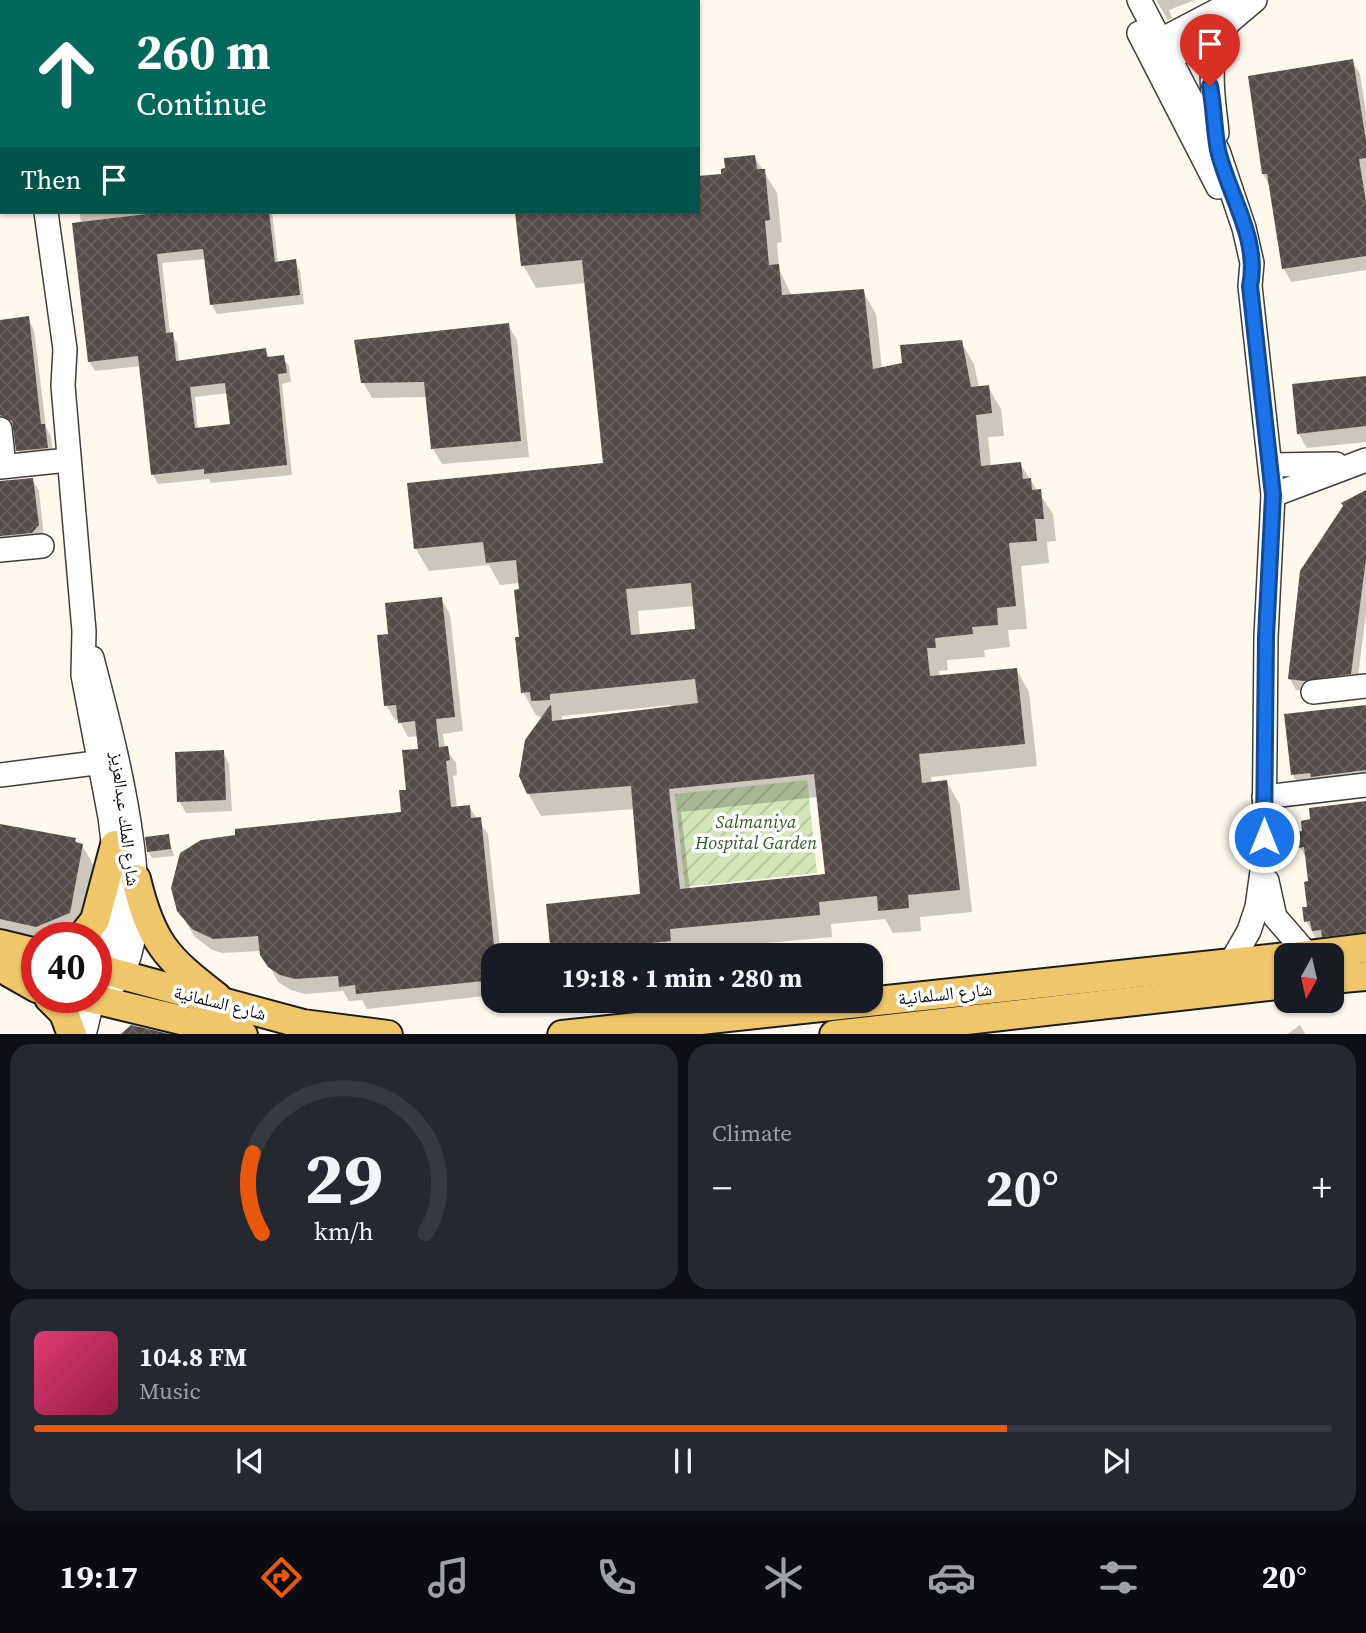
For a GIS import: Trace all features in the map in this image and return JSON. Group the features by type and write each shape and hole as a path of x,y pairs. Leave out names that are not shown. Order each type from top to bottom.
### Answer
{"main road":[{"path":"93,922 115,845"},
{"path":"136,879 151,930 167,956 228,1005"},
{"path":"0,944 21,949"},
{"path":"1344,951 1366,948"},
{"name":"شارع السلمانية","path":"562,1034 1274,958"},
{"path":"0,967 21,974"},
{"path":"0,967 21,979"},
{"path":"1344,978 1366,976"},
{"name":"شارع السلمانية","path":"834,1034 1274,985"},
{"name":"شارع السلمانية","path":"112,990 228,1005 303,1024 388,1034"},
{"name":"شارع السلمانية","path":"112,992 243,1034"},
{"path":"64,1013 72,1034"}],"street":[{"path":"1125,0 1156,54 1218,150"},
{"path":"1139,0 1156,54 1227,205 1250,286 1273,495 1266,637 1264,857 1270,903 1275,917 1298,943"},
{"path":"1156,54 1237,0"},
{"path":"1156,54 1229,22 1255,0"},
{"path":"1229,22 1215,46 1210,72 1218,150 1244,228 1252,263 1250,286"},
{"name":"شارع الملك عبدالعزيز","path":"31,214 54,359 63,386"},
{"name":"شارع الملك عبدالعزيز","path":"46,214 65,349 63,386 84,632 83,675 107,753 136,879 133,936 112,967"},
{"path":"0,429 2,466 68,460"},
{"path":"1270,465 1360,462"},
{"path":"1273,495 1360,462"},
{"path":"0,550 42,546"},
{"path":"1313,692 1366,686"},
{"path":"9,773 107,753"},
{"name":"شارع الملك عبدالعزيز","path":"107,753 117,903 112,938"},
{"path":"1264,797 1366,785"},
{"path":"1230,964 1249,932 1257,907 1264,857"},
{"path":"84,1034 90,1013"}],"green space":[{"name":"Salmaniya Hospital Garden","path":"807,780 817,873 685,887 675,794"}],"building":[{"path":"1353,59 1366,141 1366,158 1359,159 1366,202 1366,256 1282,269 1267,174 1262,174 1248,76"},
{"path":"755,155 757,169 765,169 770,220 765,221 769,265 779,264 782,295 864,289 873,369 902,363 900,345 962,340 971,387 989,385 992,413 976,415 981,466 1021,462 1023,479 1031,478 1032,490 1041,489 1044,519 1035,519 1037,541 1009,543 1016,606 997,608 998,625 972,627 973,634 935,638 936,648 927,648 930,676 1017,668 1025,744 919,754 922,783 947,780 960,890 908,895 909,908 878,911 877,896 819,902 820,915 670,929 671,941 550,943 546,904 640,894 631,786 527,794 519,776 525,740 551,704 552,721 698,703 695,679 550,694 550,700 531,701 530,692 521,693 515,637 519,637 514,590 519,589 516,560 486,563 483,542 414,549 407,483 603,463 582,260 521,266 515,214 700,214 700,176 721,174 721,169 725,168 724,158","holes":["691,583 695,629 631,635 626,589","814,774 825,874 680,889 669,789"]},
{"path":"147,214 269,214 275,262 296,259 300,295 210,305 203,249 157,254 166,333 173,332 176,361 266,348 267,357 284,355 287,373 278,374 287,465 204,474 204,469 151,475 138,356 88,362 72,223","holes":["225,383 230,424 195,428 190,387"]},
{"path":"29,316 41,424 45,424 48,448 16,451 12,421 0,415 0,320"},
{"path":"509,323 521,441 431,449 424,382 361,383 354,340"},
{"path":"1366,376 1366,426 1297,434 1292,384"},
{"path":"33,478 39,525 32,533 0,536 0,481"},
{"path":"1366,490 1366,559 1351,674 1304,681 1288,679 1300,571 1343,506 1341,503"},
{"path":"442,597 455,717 436,719 439,747 448,746 450,760 446,761 451,807 470,805 471,818 481,817 494,943 481,943 481,981 356,994 355,985 339,987 338,976 295,979 280,975 268,967 260,955 258,936 213,939 192,929 177,911 171,888 180,853 201,840 235,835 235,829 401,812 399,790 406,790 402,750 418,749 415,721 398,723 396,705 384,706 377,635 388,634 385,603"},
{"path":"1366,705 1366,770 1311,777 1310,773 1291,775 1284,714"},
{"path":"224,750 226,800 177,802 175,752"},
{"path":"1366,801 1366,932 1322,937 1321,930 1312,931 1310,921 1304,922 1302,907 1307,907 1304,882 1308,881 1304,847 1298,848 1296,832 1302,831 1301,821 1310,819 1309,808"},
{"path":"0,824 76,838 75,842 83,844 70,913 48,922 21,924 0,919"},
{"path":"169,834 171,849 147,852 145,837"},
{"path":"131,1025 170,1034 121,1034"}],"route":[{"path":"1210,86 1218,150 1239,210 1252,263 1250,286 1272,480 1266,637 1264,837"}]}
